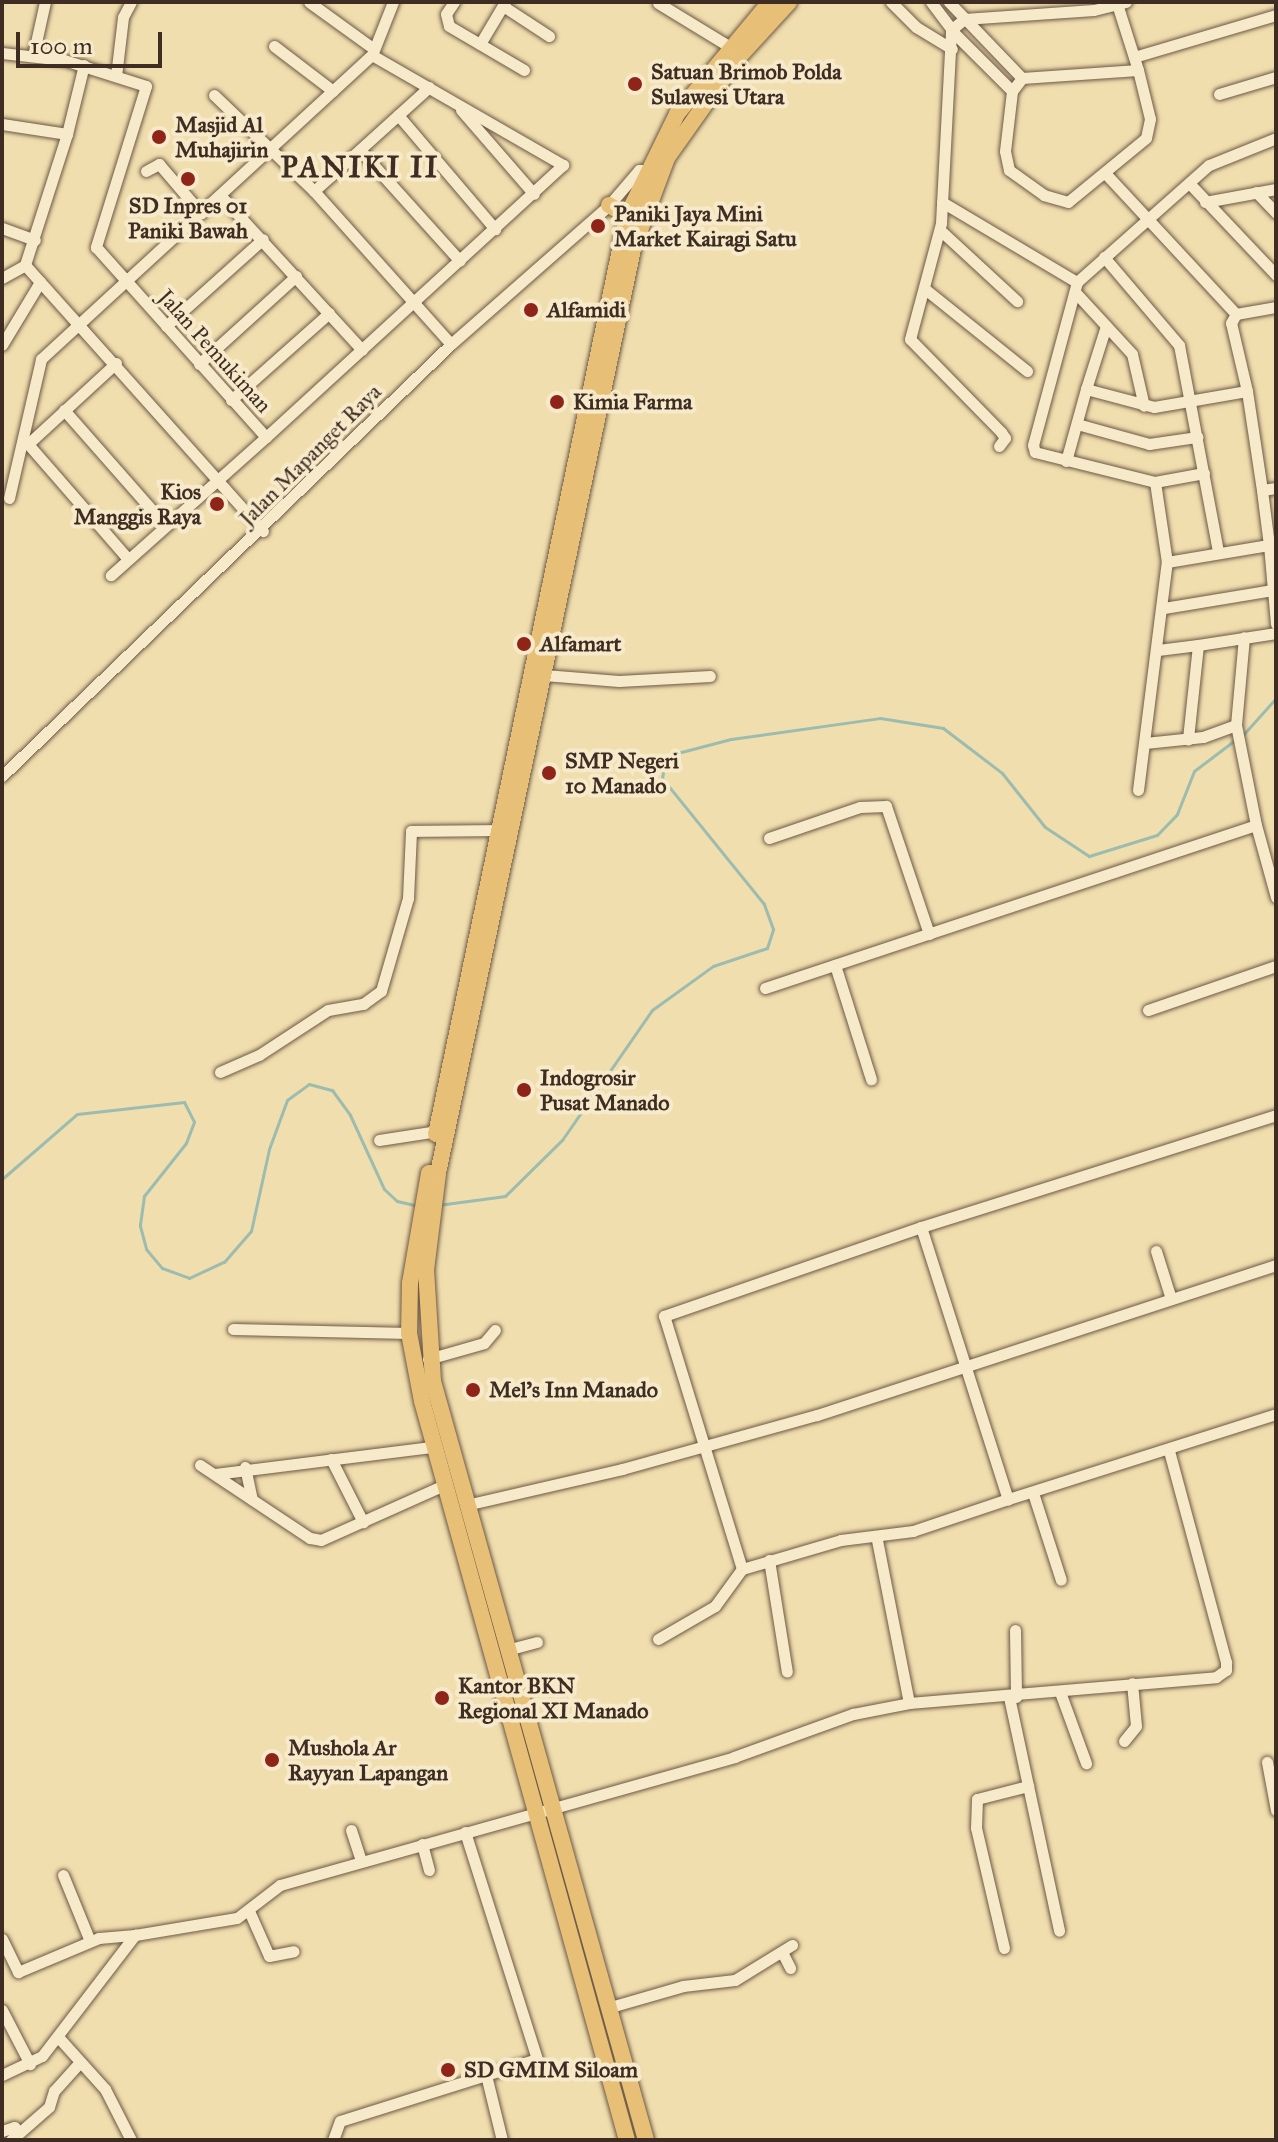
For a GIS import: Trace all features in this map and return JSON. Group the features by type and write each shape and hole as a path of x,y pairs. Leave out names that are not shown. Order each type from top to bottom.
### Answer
{"highway":[{"path":"430,1191 544,675 633,249 653,171 677,114 770,2"},
{"path":"646,2140 442,1486 431,1447 409,1333 437,1131 467,1016 497,830 627,216 653,171 713,91 789,2"},
{"path":"609,205 627,216"},
{"path":"422,1247 428,1359 507,1650 627,2140"}],"street":[{"path":"33,56 45,2"},
{"path":"116,76 123,17 131,2"},
{"path":"9,498 35,371 80,322 274,148 373,52 393,2"},
{"path":"454,2 445,21 524,70"},
{"path":"891,2 916,27 952,49"},
{"path":"931,2 951,30 1012,91"},
{"path":"949,2 1022,78"},
{"path":"266,437 534,194 563,163 455,103 373,52 312,3"},
{"path":"658,3 730,47"},
{"path":"480,44 504,4 549,36"},
{"path":"951,30 964,19 1122,5 1138,70 1149,132 1105,173 1063,203 1015,176 1005,151 1012,91 1022,78 1138,70"},
{"path":"1134,57 1276,15"},
{"path":"951,30 940,230 911,342 1001,432 1005,438 999,446"},
{"path":"274,46 333,91"},
{"name":"Jalan Pemukiman","path":"2,53 84,65 146,88 96,243 100,256 266,437 111,575"},
{"path":"2,278 25,265 35,240 84,65"},
{"path":"1219,94 1276,77"},
{"path":"314,191 429,87"},
{"path":"214,95 274,148 451,344"},
{"path":"455,103 534,194"},
{"path":"398,115 495,229"},
{"path":"2,126 67,134"},
{"path":"1204,473 1155,482 1035,452 1033,445 1076,287 1146,219 1222,156 1276,138"},
{"path":"360,150 460,261"},
{"path":"146,171 159,164 201,213"},
{"name":"Jalan Mapanget Raya","path":"2,776 263,531 451,344 609,205 653,171"},
{"path":"1105,173 1236,314"},
{"path":"1189,183 1276,275"},
{"path":"1205,202 1276,189"},
{"path":"1256,192 1276,213"},
{"path":"220,195 362,350"},
{"path":"942,202 1076,287 1135,361 1144,406"},
{"path":"2,228 35,240"},
{"path":"940,230 1017,301"},
{"path":"166,326 263,239"},
{"path":"1104,257 1177,341 1218,552"},
{"path":"25,265 80,322 263,531"},
{"path":"199,364 296,276"},
{"path":"2,345 40,282"},
{"path":"925,289 1027,371"},
{"path":"1276,307 1236,314 1230,319 1247,391 1272,545 1276,624"},
{"path":"231,400 329,313"},
{"path":"1066,461 1106,326"},
{"path":"116,363 28,444 128,559"},
{"path":"1086,389 1144,406 1189,402 1247,391"},
{"path":"64,410 166,526"},
{"path":"1077,424 1149,444 1197,437"},
{"path":"1138,790 1164,608 1167,562 1155,482"},
{"path":"1262,490 1276,488"},
{"path":"1167,562 1272,545"},
{"path":"1164,608 1273,590"},
{"path":"1158,650 1276,633"},
{"path":"1244,637 1236,725 1256,825 1276,897"},
{"path":"1188,739 1198,645"},
{"path":"544,675 619,681 710,676"},
{"path":"1145,743 1188,739 1236,725"},
{"path":"769,838 860,807 886,806 929,934"},
{"path":"765,988 1256,825"},
{"path":"220,1072 259,1055 328,1010 363,1004 381,991 404,916 411,831 497,830"},
{"path":"835,965 871,1079"},
{"path":"1148,1010 1276,966"},
{"path":"742,1569 664,1323 669,1311 921,1227 1276,1115"},
{"path":"379,1140 437,1131"},
{"path":"921,1227 1008,1499"},
{"path":"1156,1251 1171,1299"},
{"path":"466,1505 817,1415 964,1364 1276,1265"},
{"path":"233,1329 409,1333"},
{"path":"428,1359 484,1343 495,1330"},
{"path":"658,1639 715,1606 742,1569 841,1540 877,1540 1169,1451 1276,1414"},
{"path":"215,1474 245,1467 431,1447"},
{"path":"2,1939 18,1972 90,1941 237,1918 274,1888 734,1757 853,1714 909,1703 1012,1697 1132,1683 1200,1681 1226,1670 1169,1451"},
{"path":"331,1459 363,1522"},
{"path":"200,1465 310,1538 321,1540 442,1486"},
{"path":"245,1467 252,1499"},
{"path":"1033,1493 1061,1580"},
{"path":"877,1540 909,1703"},
{"path":"769,1560 787,1672"},
{"path":"1015,1630 1012,1697 1059,1931"},
{"path":"507,1650 537,1642"},
{"path":"1124,1741 1136,1726 1132,1683"},
{"path":"1060,1692 1086,1763"},
{"path":"1267,1762 1276,1810"},
{"path":"1004,1948 976,1828 977,1799 1028,1786"},
{"path":"351,1830 361,1861"},
{"path":"333,2140 340,2121 537,2059 465,1832"},
{"path":"422,1844 429,1870"},
{"path":"63,1875 90,1941"},
{"path":"249,1911 269,1956 294,1951"},
{"path":"2,2075 30,2064 59,2038 135,1935"},
{"path":"607,2008 683,1986 735,1980 787,1948 790,1968"},
{"path":"2,2010 30,2064"},
{"path":"59,2038 105,2089 131,2140"},
{"path":"15,2136 49,2107 54,2091 80,2062"},
{"path":"486,2075 502,2140"},
{"path":"2,2131 14,2127 15,2136"}],"waterway":[{"path":"1242,736 1276,698"},
{"path":"438,1205 505,1196 562,1140 652,1010 713,966 767,948 773,929 764,904 662,778 666,756 731,739 880,718 943,728 1002,773 1045,827 1089,856 1157,835 1177,814 1194,771 1235,740"},
{"path":"2,1179 77,1114 184,1102 194,1122 186,1143 144,1196 140,1226 146,1249 162,1268 189,1278 224,1262 251,1231 269,1149 287,1100 309,1084 332,1090 350,1115 384,1189 397,1201 419,1206"}],"place":[{"name":"Satuan Brimob Polda Sulawesi Utara","path":"635,84"},
{"name":"Masjid Al Muhajirin","path":"159,137"},
{"name":"SD Inpres 01 Paniki Bawah","path":"188,179"},
{"name":"Paniki Jaya Mini Market Kairagi Satu","path":"598,226"},
{"name":"Alfamidi","path":"531,310"},
{"name":"Kimia Farma","path":"557,402"},
{"name":"Kios Manggis Raya","path":"217,504"},
{"name":"Alfamart","path":"524,644"},
{"name":"SMP Negeri 10 Manado","path":"549,773"},
{"name":"Indogrosir Pusat Manado","path":"524,1090"},
{"name":"Mel's Inn Manado","path":"473,1390"},
{"name":"Kantor BKN Regional XI Manado","path":"442,1698"},
{"name":"Mushola Ar Rayyan Lapangan","path":"272,1760"},
{"name":"SD GMIM Siloam","path":"448,2070"}],"district":[{"name":"PANIKI II","path":"360,167"}]}
